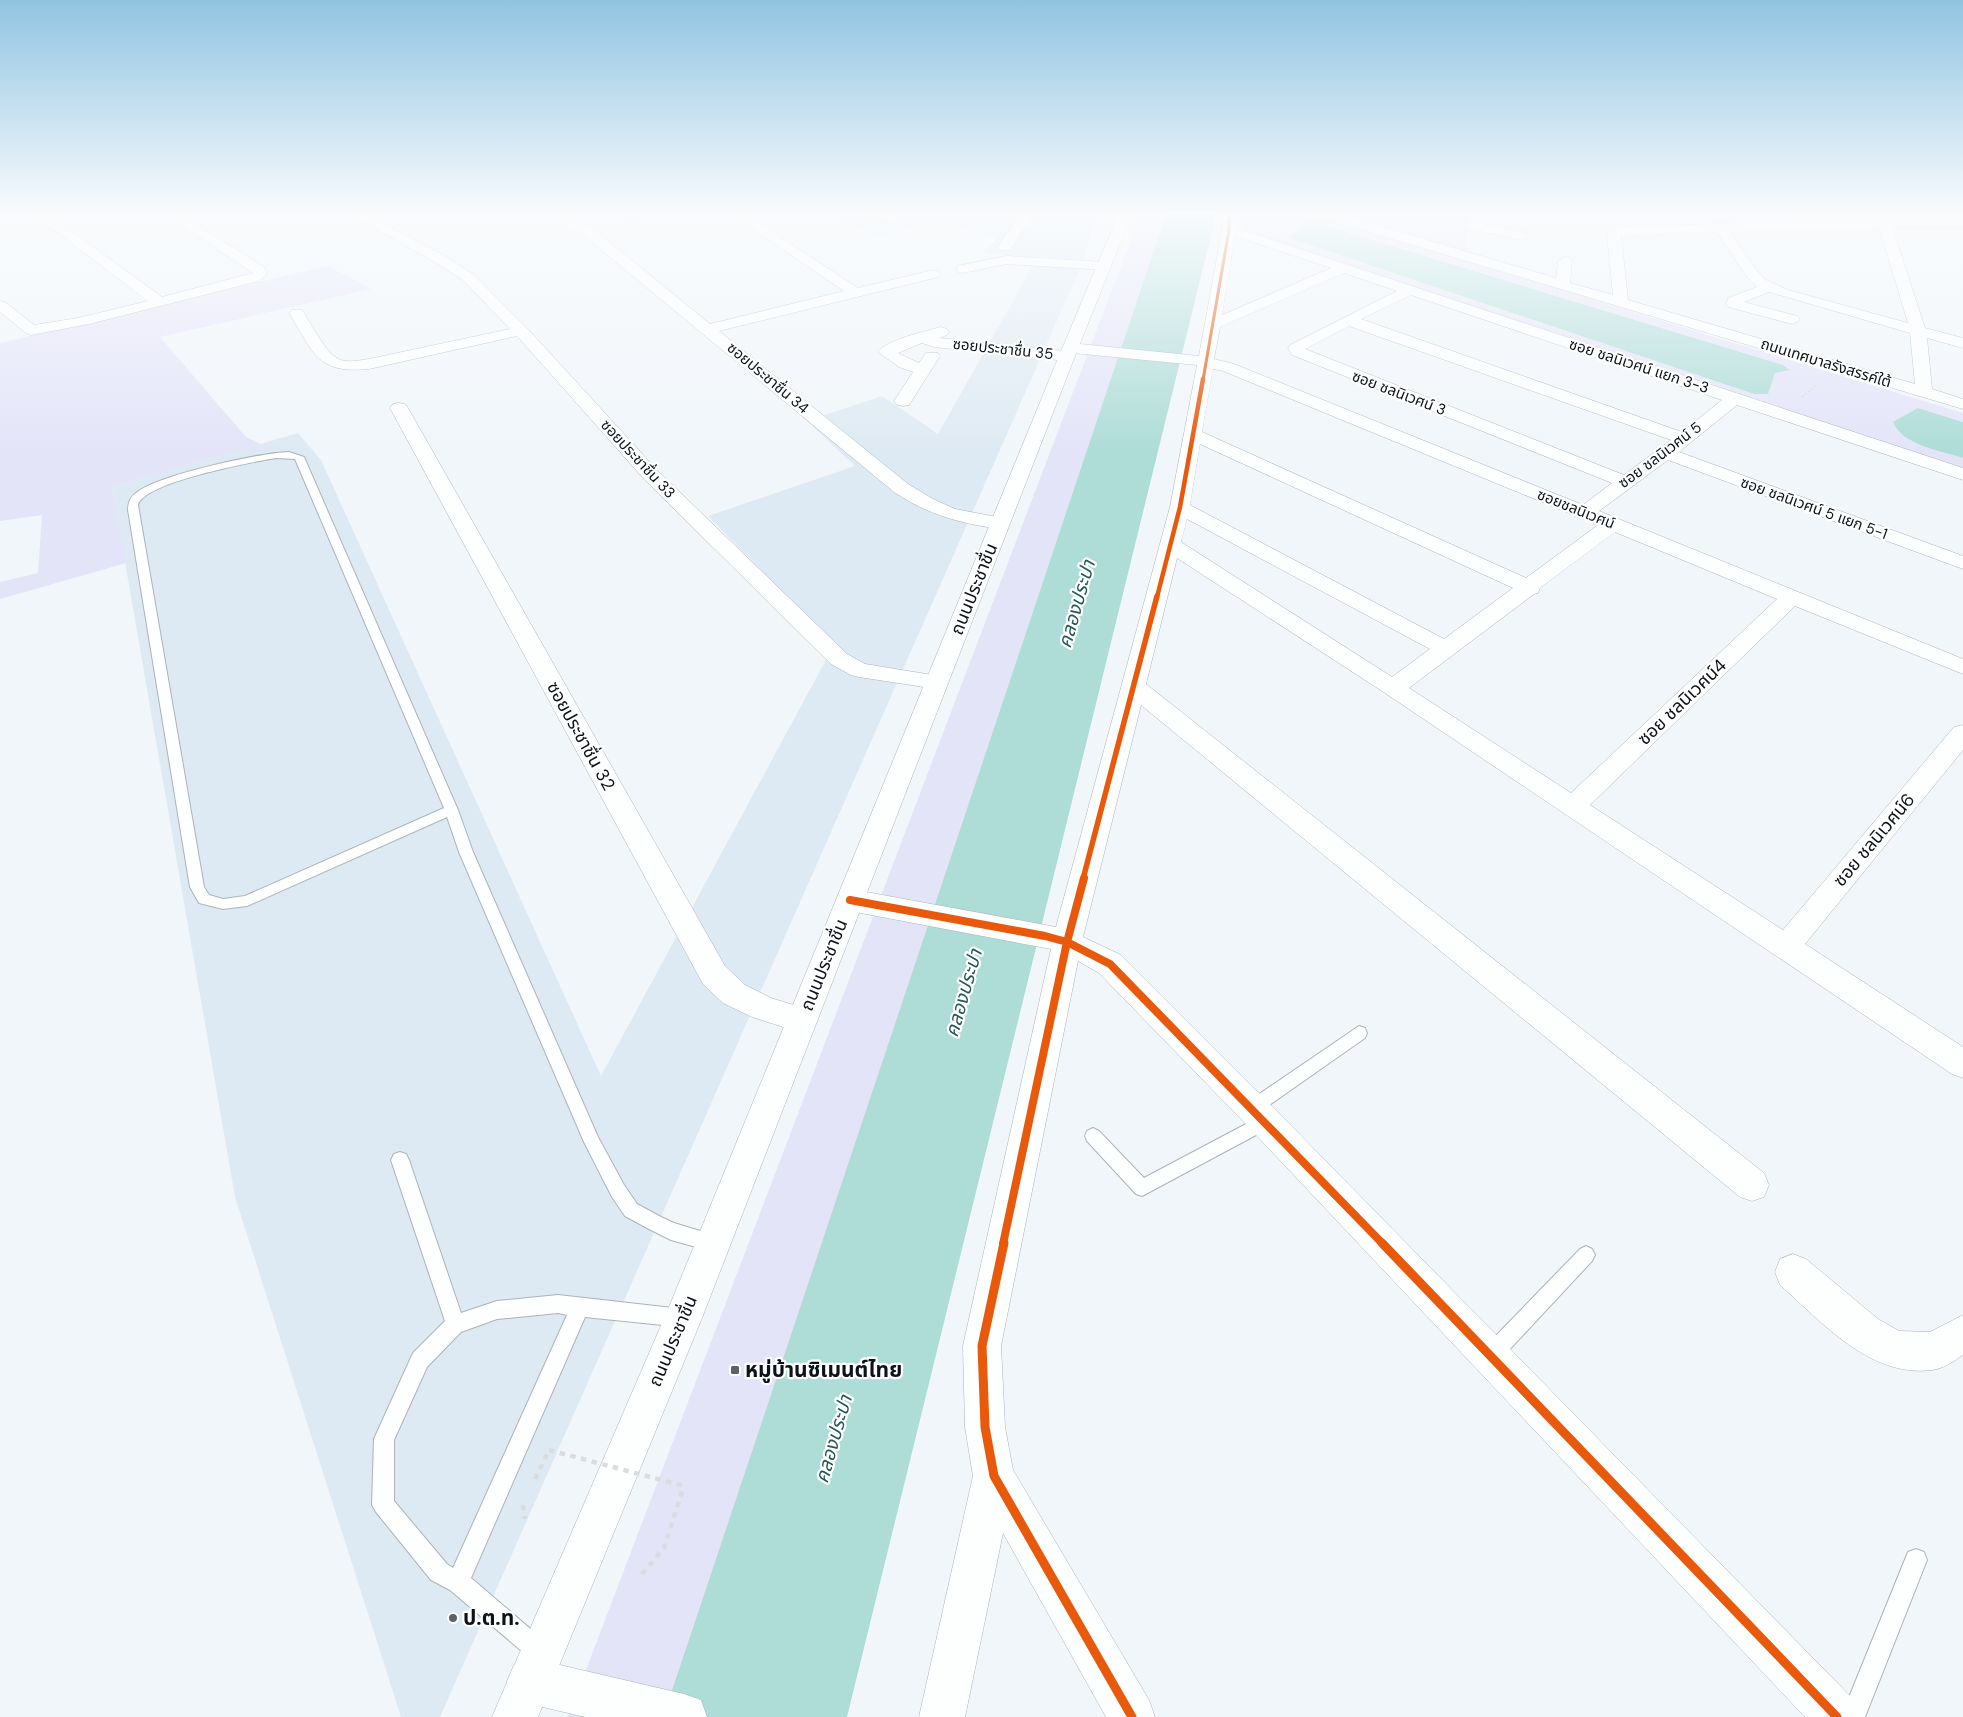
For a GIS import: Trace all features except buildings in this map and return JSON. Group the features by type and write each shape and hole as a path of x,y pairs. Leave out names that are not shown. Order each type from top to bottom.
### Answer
{"street":[{"path":"144,291 160,303"},
{"path":"0,305 31,330 67,326 205,291"},
{"name":"ซอยประชาชื่น 33","path":"482,291 521,331 651,475 839,659 859,670 937,682"},
{"name":"ซอยประชาชื่น 34","path":"662,291 901,488 937,510 959,518 1000,523"},
{"path":"708,329 864,291"},
{"name":"ถนนประชาชื่น","path":"529,1684 714,1243 1093,291"},
{"path":"1132,1717 994,1476 985,1427 982,1346 1056,939 1133,686 1180,507 1193,434 1197,360 1213,324 1218,291"},
{"path":"1213,324 1290,291"},
{"name":"ซอย ชลนิเวศน์ 3","path":"1408,291 1296,348 1298,352 1625,482"},
{"name":"ซอย ชลนิเวศน์ แยก 3-3","path":"1413,291 1963,474"},
{"name":"ถนนเทศบาลรังสรรค์ใต้","path":"1584,291 1963,404"},
{"path":"1620,291 1621,302"},
{"path":"1761,291 1733,301 1733,304 1792,319"},
{"path":"1781,291 1963,343"},
{"path":"1905,291 1918,331 1924,392"},
{"path":"297,313 327,358 335,364 350,366 369,364 521,331"},
{"path":"1348,320 1682,438"},
{"name":"ซอยประชาชื่น 35","path":"923,370 905,364 886,352 889,349 923,337 955,328"},
{"name":"ซอยประชาชื่น 35","path":"923,337 940,343 1068,352 1111,352"},
{"name":"ซอยประชาชื่น 35","path":"903,401 940,343"},
{"name":"ซอยชลนิเวศน์","path":"1111,352 1197,360 1228,367 1963,667"},
{"name":"ซอย ชลนิเวศน์ 5","path":"1585,512 1666,453 1682,438 1736,398"},
{"name":"ซอยประชาชื่น 32","path":"399,408 714,975 734,994 764,1008 802,1020"},
{"path":"1193,434 1530,588"},
{"name":"ซอย ชลนิเวศน์ 5 แยก 5-1","path":"1666,453 1963,563"},
{"path":"1180,507 1446,649"},
{"path":"1393,688 1530,588 1613,524"},
{"path":"1170,544 1393,688 1963,1064"},
{"name":"ซอย ชลนิเวศน์4","path":"1572,807 1792,597"},
{"path":"1133,686 1752,1185"},
{"name":"ซอย ชลนิเวศน์6","path":"1786,948 1963,733"},
{"path":"850,900 1056,939 1110,964 1258,1115 1837,1717"},
{"path":"1793,1272 1864,1333 1896,1350 1933,1351 1963,1334"},
{"path":"942,1717 994,1476"},
{"path":"529,1684 628,1703 684,1717"}],"lane":[{"path":"451,810 248,901 222,904 204,899 197,887 133,510 134,501 141,493 155,486 234,464 287,454 299,457 451,810 466,852 584,1124 618,1191 631,1210 647,1219 670,1231 714,1243"},
{"path":"1094,1136 1142,1188 1258,1115 1359,1033"},
{"path":"400,1160 455,1324"},
{"path":"1490,1356 1586,1255"},
{"path":"529,1684 487,1605 458,1582 439,1572 383,1505 384,1439 420,1360 455,1324 497,1310 558,1304 683,1318"},
{"path":"458,1582 580,1306"},
{"path":"1853,1717 1916,1560"}],"path":[{"path":"1782,413 1839,367"},
{"path":"534,1482 549,1450 684,1486 664,1548 642,1574"},
{"path":"525,1519 523,1506 526,1498"}],"shaded area":[{"path":"221,291 362,291 160,337 246,437 261,444 112,487 126,563 0,599 0,582 38,573 42,515 0,521 0,343"},
{"path":"1018,291 1070,291 440,1717 401,1717 235,1197 112,487 298,433 321,460 601,1076 834,645 708,516 855,466 807,421 882,396 938,434"},
{"path":"1111,291 1140,291 663,1717 568,1717"},
{"path":"1419,291 1447,291 1754,394 1775,373 1789,369 1783,365 1541,291 1565,291 1963,413 1963,422 1918,408 1911,441 1963,458 1963,471"}],"water":[{"name":"คลองประปา","path":"1140,291 1197,291 847,1717 663,1717"},
{"path":"1447,291 1540,291 1783,365 1790,370 1775,373 1768,394 1754,394"},
{"path":"1918,408 1963,422 1963,458 1913,442 1898,430 1893,422"}],"cycle path":[{"path":"1132,1717 994,1476 985,1427 982,1346 1067,942 1180,507 1218,291"},
{"path":"850,900 1045,936 1067,942 1110,964 1252,1108 1837,1717"}],"place":[{"name":"หมู่บ้านซิเมนต์ไทย","path":"735,1370"},
{"name":"ป.ต.ท.","path":"453,1618"}]}
